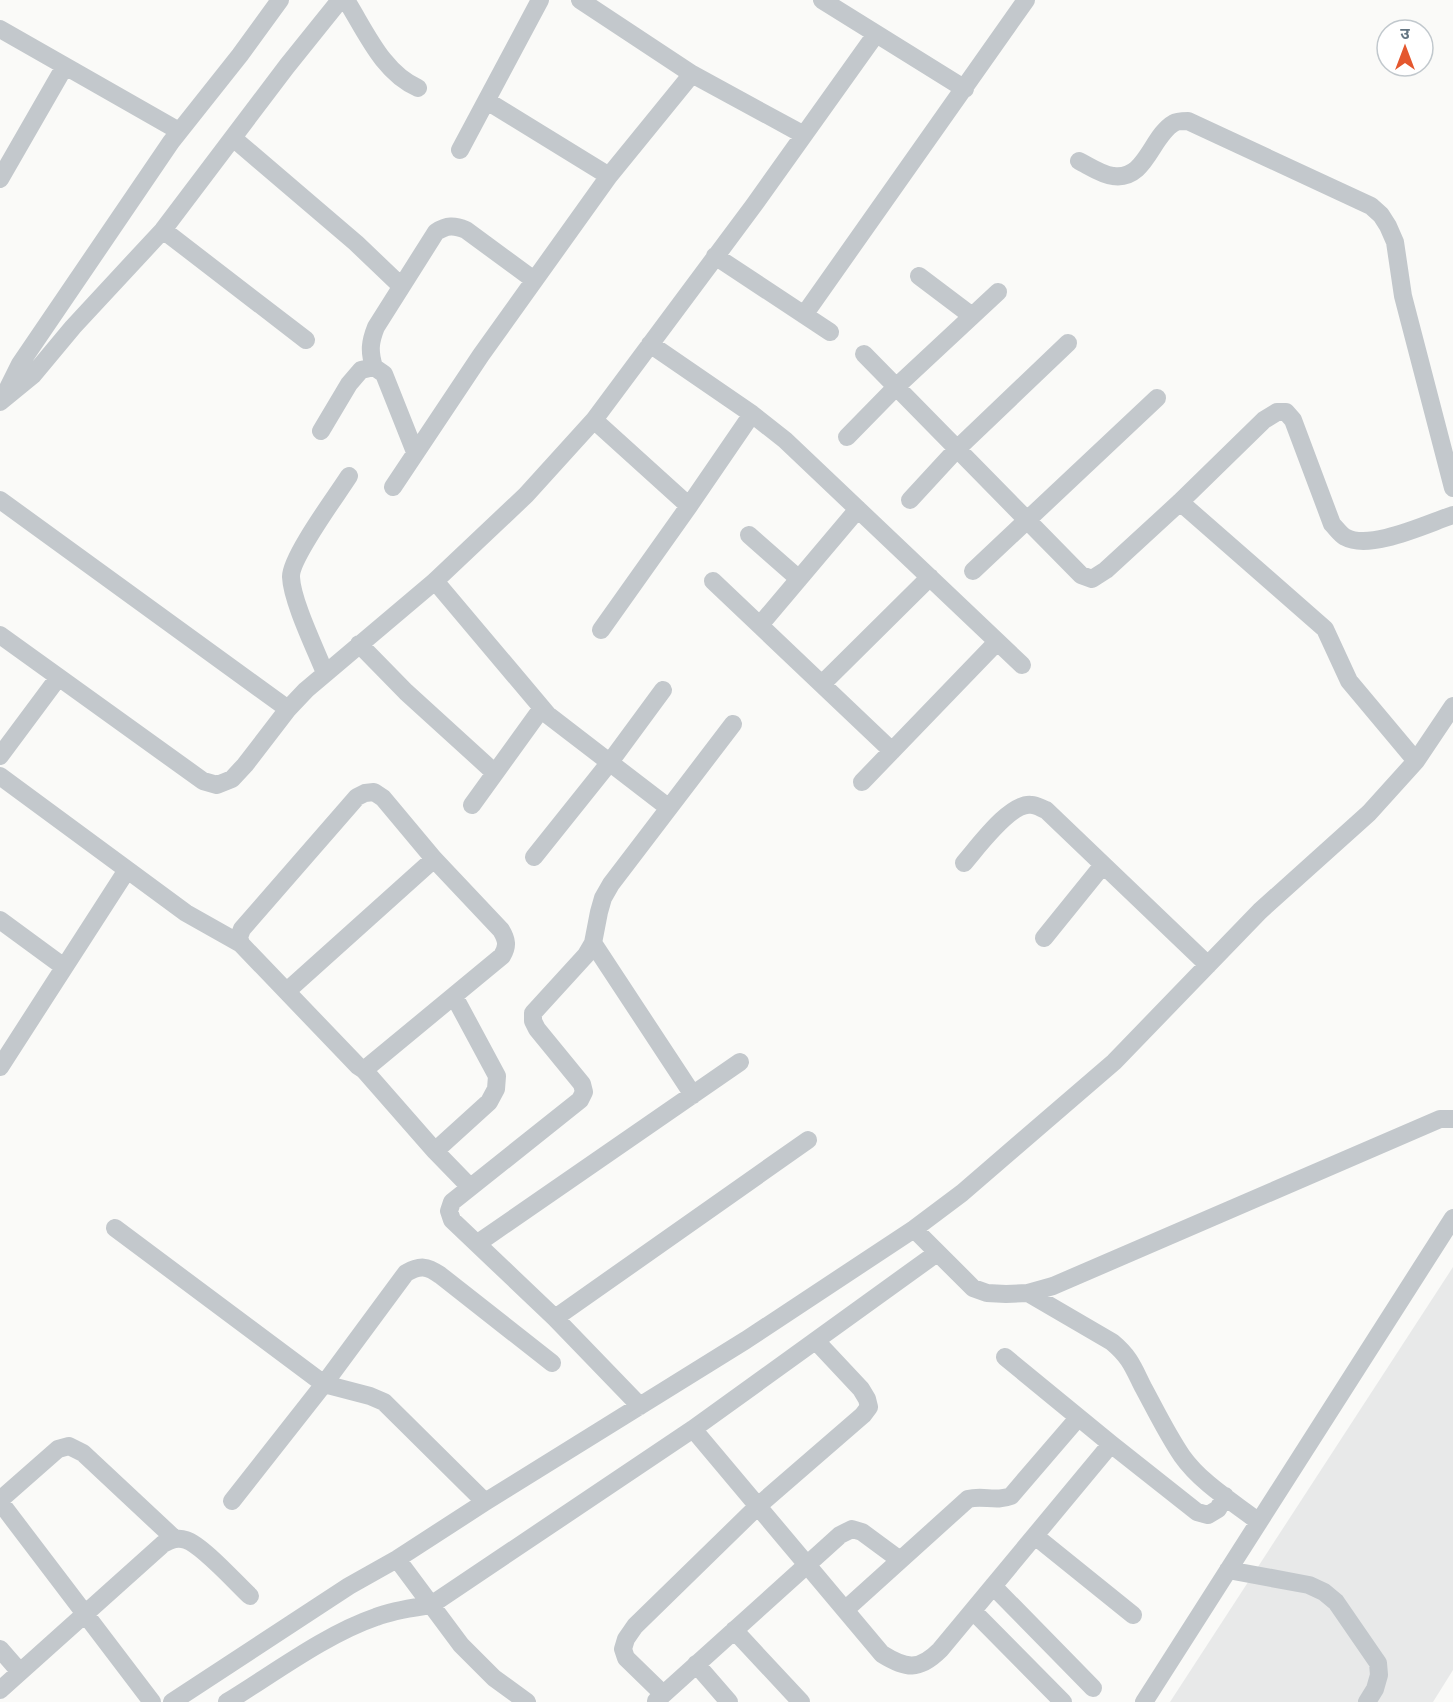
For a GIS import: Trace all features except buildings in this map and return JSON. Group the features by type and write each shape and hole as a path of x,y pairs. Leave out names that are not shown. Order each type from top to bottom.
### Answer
{"street":[{"path":"1,401 20,364 179,131 240,55 280,0"},
{"path":"1,401 33,375 73,327 163,230 316,27 340,0"},
{"path":"346,0 392,71 403,81 418,88"},
{"path":"460,150 540,0"},
{"path":"580,0 692,74 804,135"},
{"path":"822,0 965,89"},
{"path":"804,315 1026,0"},
{"path":"0,29 179,131"},
{"path":"0,635 203,781 217,785 232,779 288,709 325,673 435,580 526,495 594,420 876,34"},
{"path":"2,171 65,66"},
{"path":"393,487 534,280 609,176 692,74"},
{"path":"487,101 609,176"},
{"path":"1079,161 1112,176 1126,176 1136,171 1166,129 1175,122 1188,121 1371,206 1381,215 1395,242 1403,296 1453,488"},
{"path":"233,138 357,243 401,285"},
{"path":"415,452 384,374 374,367 369,354 370,340 401,285 436,232 445,226 456,226 466,230 534,280"},
{"path":"163,230 306,340"},
{"path":"715,256 830,333"},
{"path":"918,276 972,316"},
{"path":"847,437 896,387 998,292"},
{"path":"650,344 786,440 1022,665"},
{"path":"910,500 957,450 1068,344"},
{"path":"864,354 1081,575 1092,579 1106,570 1180,502 1264,420 1277,412 1286,412 1293,420 1332,524 1343,537 1357,542 1375,542 1453,515"},
{"path":"321,431 349,384 361,370 374,367"},
{"path":"973,571 1157,398"},
{"path":"600,630 752,414"},
{"path":"594,420 689,506"},
{"path":"325,673 295,596 291,574 297,556 349,476"},
{"path":"0,500 288,709"},
{"path":"1180,502 1325,629 1350,681 1416,761"},
{"path":"760,625 858,509"},
{"path":"749,536 799,579"},
{"path":"822,684 930,577"},
{"path":"435,580 542,708 669,808"},
{"path":"713,581 892,751"},
{"path":"862,782 997,642"},
{"path":"359,644 406,692 495,773"},
{"path":"0,756 58,678"},
{"path":"534,857 610,762 663,690"},
{"path":"172,1702 349,1586 397,1559 746,1340 914,1229 1005,1157 1114,1062 1260,911 1369,813 1416,761 1453,706"},
{"path":"472,805 542,708"},
{"path":"640,1406 555,1318 452,1220 449,1211 452,1202 580,1100 584,1092 582,1084 537,1029 533,1021 533,1013 586,955 593,943 603,898 733,724"},
{"path":"0,776 186,913 241,944 364,1070 470,1187"},
{"path":"241,944 239,936 242,929 357,797 374,792 383,798 434,858 501,930 507,940 507,948 501,956 364,1070"},
{"path":"964,863 1003,819 1016,808 1031,804 1046,810 1208,965"},
{"path":"287,991 434,858"},
{"path":"1044,938 1104,865"},
{"path":"2,1060 127,870"},
{"path":"0,920 64,967"},
{"path":"593,943 693,1095"},
{"path":"435,1151 489,1102 496,1089 497,1076 454,996"},
{"path":"478,1243 740,1062"},
{"path":"914,1229 973,1288 987,1293 1028,1293 1053,1286 1440,1119 1453,1119"},
{"path":"555,1318 808,1140"},
{"path":"1144,1702 1453,1218"},
{"path":"115,1228 324,1384 384,1402 485,1502"},
{"path":"227,1702 341,1632 384,1614 431,1605 693,1429 937,1253"},
{"path":"232,1501 324,1384 406,1273 417,1266 429,1268 440,1275 552,1363"},
{"path":"1028,1293 1125,1352 1180,1453 1190,1466 1259,1522"},
{"path":"816,1341 861,1389 869,1407 863,1415 758,1506 635,1626 626,1639 623,1649 626,1658 659,1698 840,1534 852,1529 862,1532 900,1560"},
{"path":"1005,1357 1197,1512 1208,1515 1218,1509 1225,1496"},
{"path":"845,1610 968,1499 977,1497 1001,1500 1011,1496 1078,1418"},
{"path":"693,1429 882,1654 896,1663 911,1666 927,1663 1111,1444"},
{"path":"152,1702 0,1501 58,1449 69,1446 83,1453 175,1539"},
{"path":"1035,1536 1133,1615"},
{"path":"0,1690 163,1544 175,1539 187,1540 199,1548 250,1596"},
{"path":"397,1559 476,1662 527,1702"},
{"path":"1228,1570 1309,1585 1324,1592 1336,1602 1378,1663 1379,1676 1375,1689 1367,1702"},
{"path":"993,1586 1093,1688"},
{"path":"973,1611 1063,1702"},
{"path":"734,1630 801,1702"},
{"path":"0,1649 20,1672"},
{"path":"696,1664 729,1702"}],"shaded area":[{"path":"1453,1267 1453,1670 1433,1702 1170,1702"}]}
